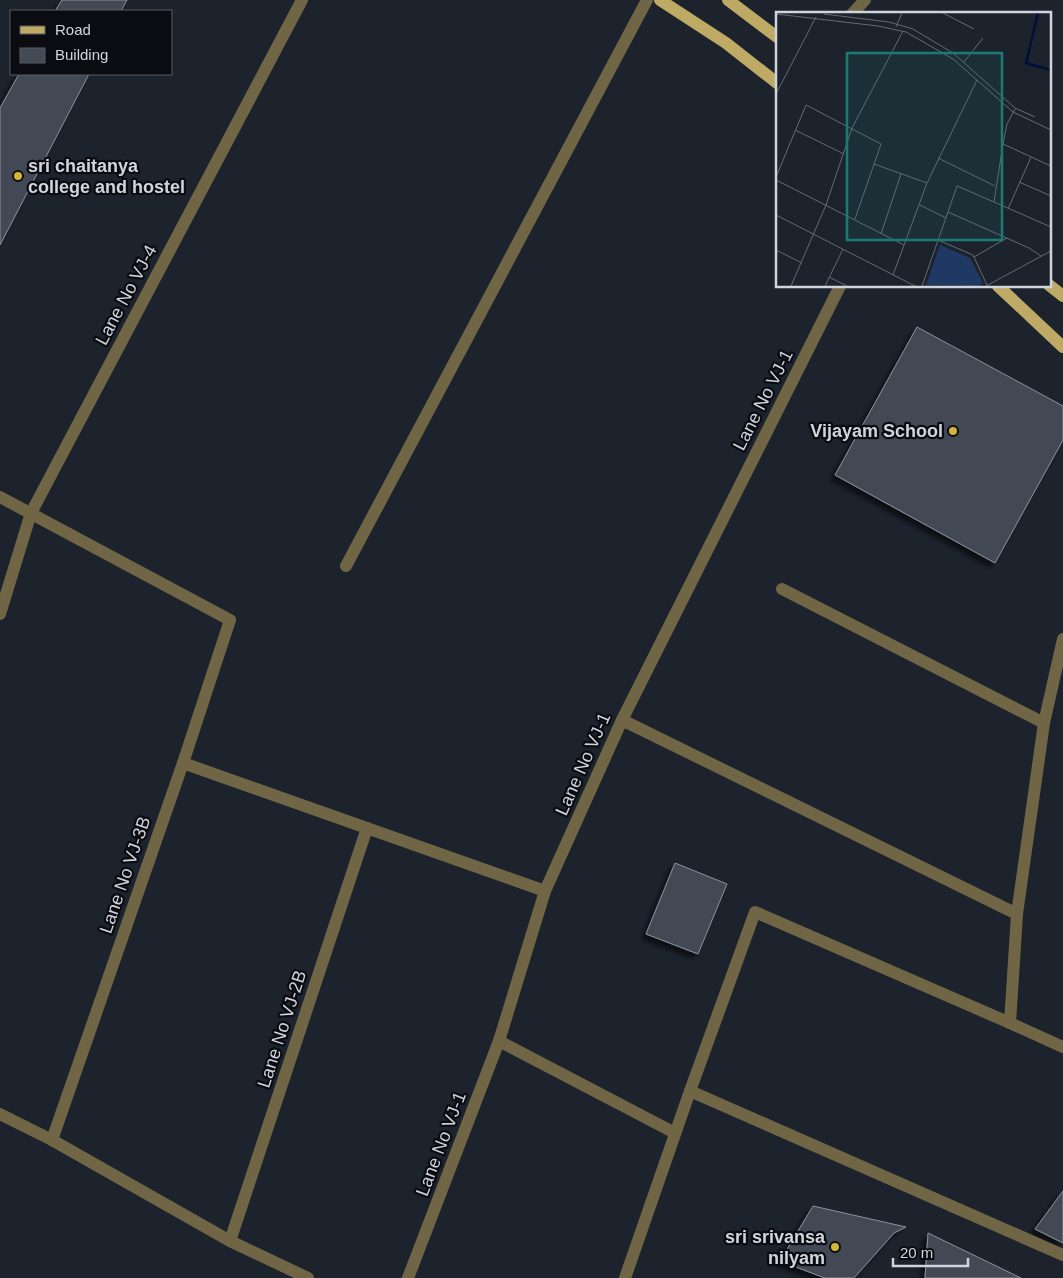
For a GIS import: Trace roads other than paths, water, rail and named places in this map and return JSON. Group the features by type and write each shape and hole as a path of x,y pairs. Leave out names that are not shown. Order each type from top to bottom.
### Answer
{"main road":[{"path":"660,0 726,43 776,82"},
{"path":"728,0 776,37"},
{"path":"1050,286 1063,296"},
{"path":"1000,288 1063,347"}],"street":[{"name":"Lane No VJ-4","path":"0,614 31,513 302,0"},
{"path":"346,566 647,0"},
{"path":"854,12 865,0"},
{"name":"Lane No VJ-1","path":"408,1278 499,1041 545,891 622,720 839,288"},
{"path":"0,497 31,513"},
{"name":"Lane No VJ-3B","path":"31,513 230,620 183,763 52,1140"},
{"path":"782,589 1044,723"},
{"path":"1010,1023 1017,914 1044,723 1063,639"},
{"path":"622,720 1017,914"},
{"path":"183,763 545,891"},
{"name":"Lane No VJ-2B","path":"230,1241 367,828"},
{"path":"625,1278 755,912 1063,1047"},
{"path":"499,1041 675,1133"},
{"path":"690,1091 1063,1255"},
{"path":"0,1114 52,1140 230,1241 308,1278"}],"place":[{"name":"sri chaitanya college and hostel","path":"18,176"},
{"name":"Vijayam School","path":"953,431"},
{"name":"sri srivansa nilyam","path":"835,1247"}]}
